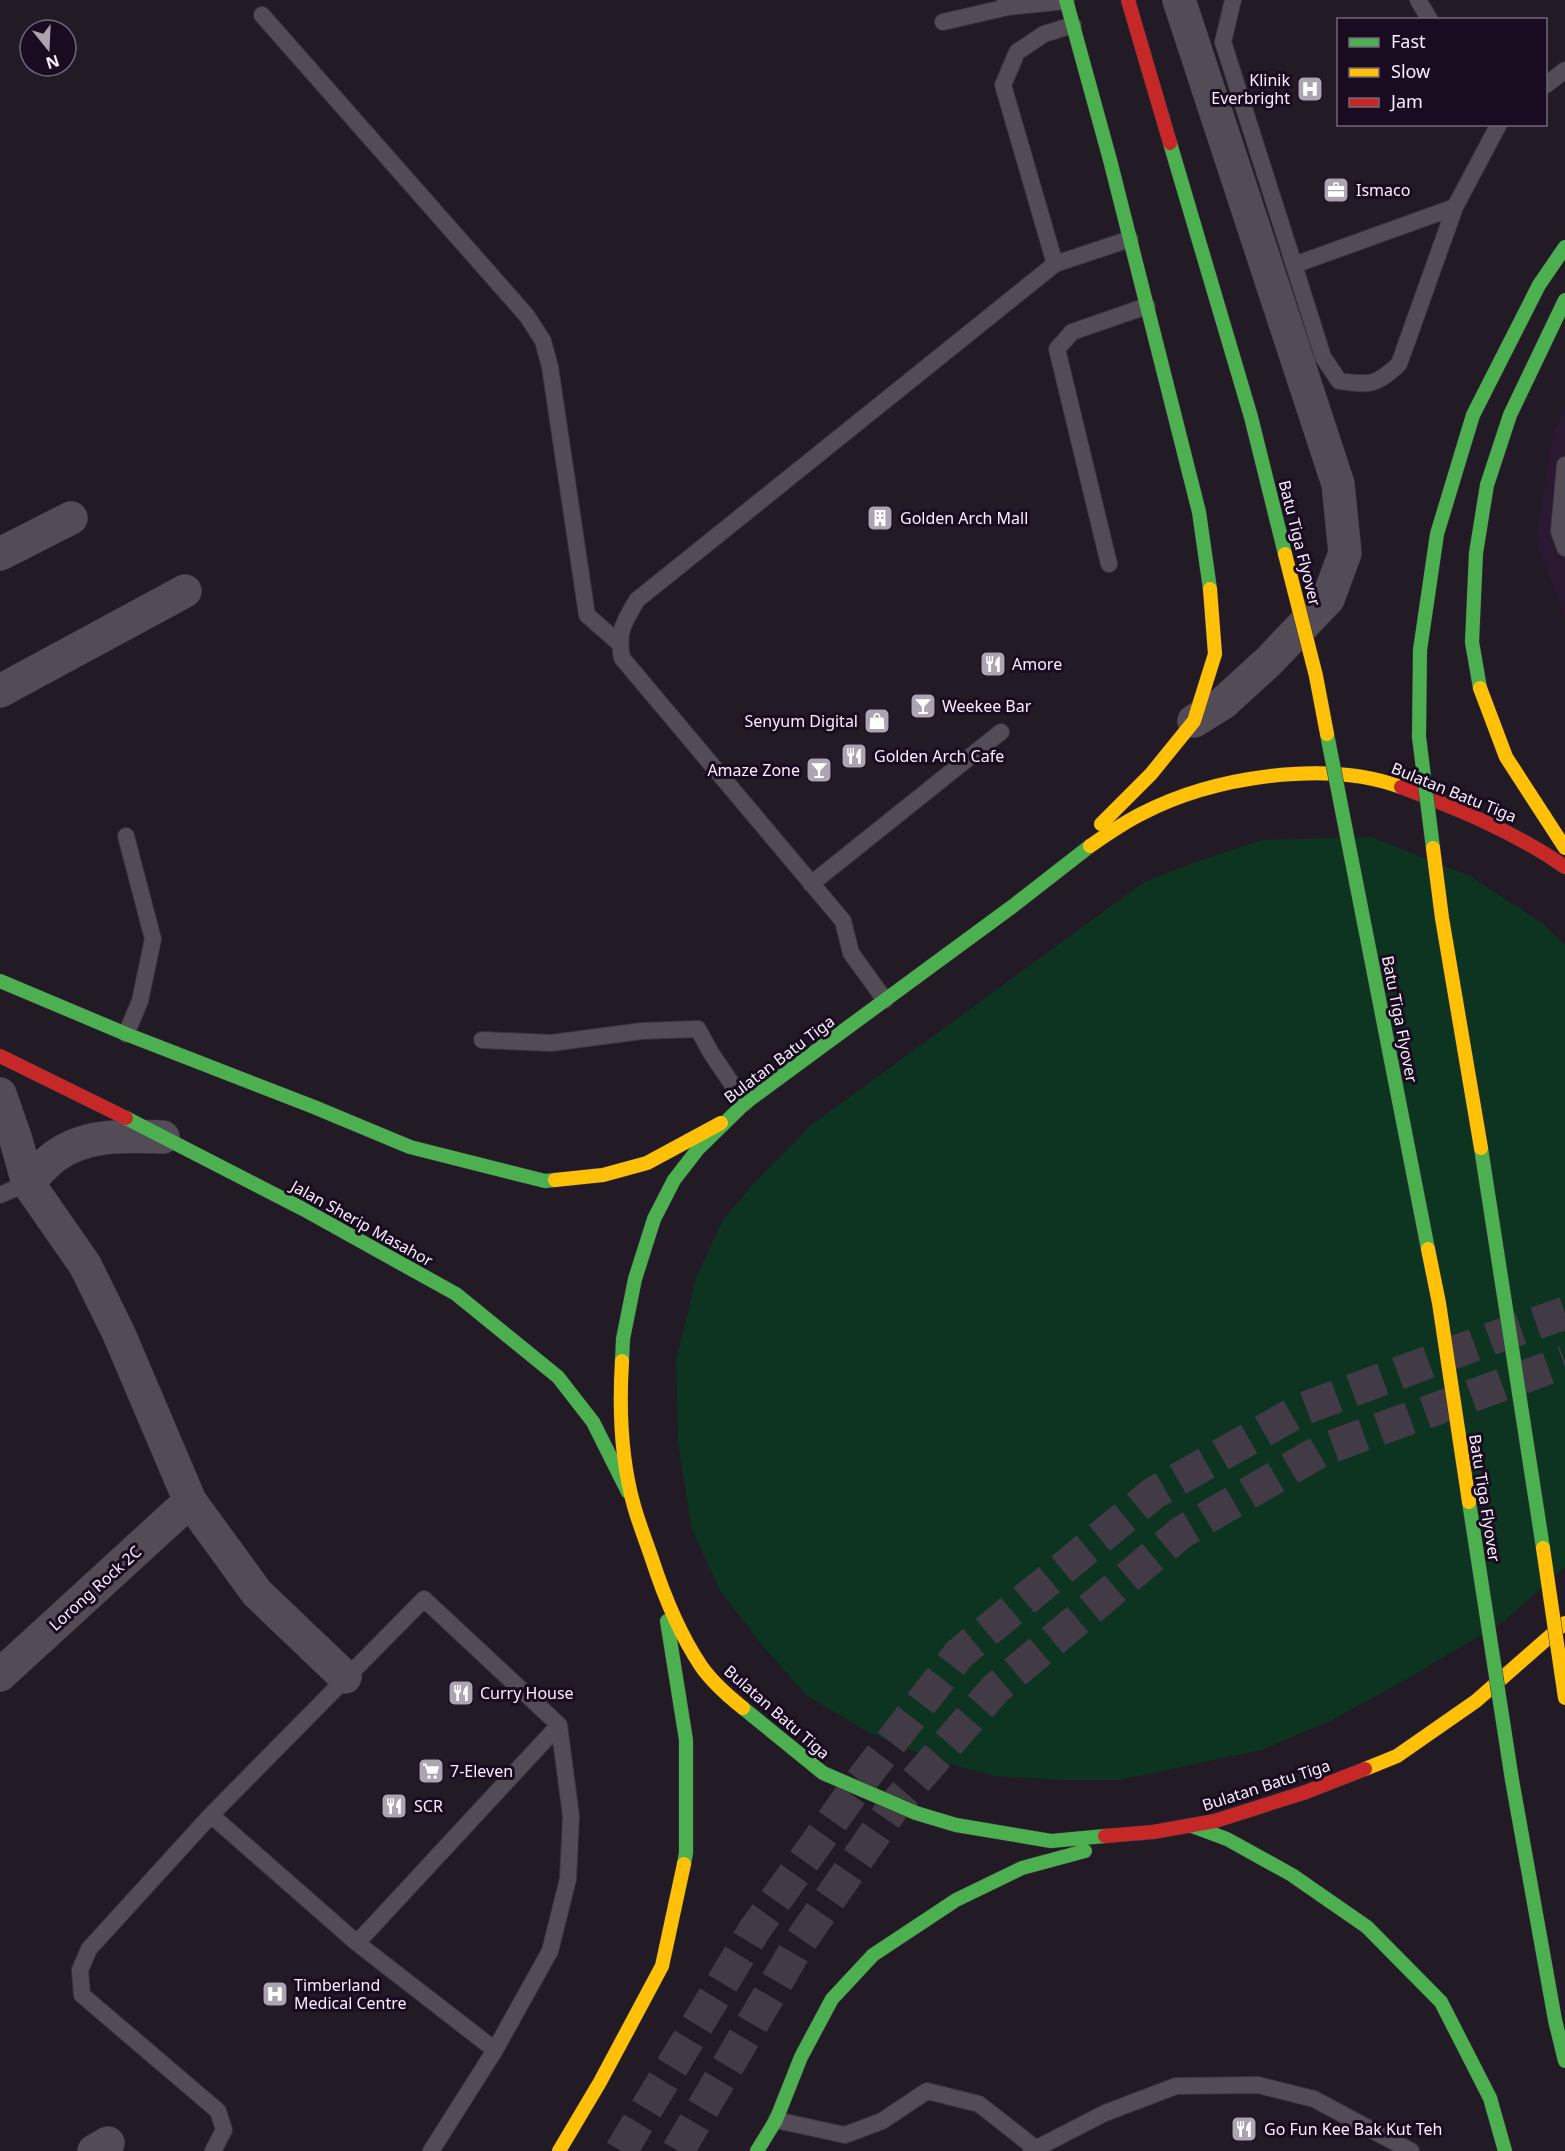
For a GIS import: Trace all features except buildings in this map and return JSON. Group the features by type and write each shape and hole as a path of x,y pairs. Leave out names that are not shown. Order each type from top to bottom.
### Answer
{"main road":[{"name":"Batu Tiga Flyover","path":"1128,0 1251,417 1316,675 1439,1303 1512,1779 1555,2020 1565,2061"},
{"path":"1053,873 1150,774 1194,721 1215,654 1211,593 1199,512 1130,239 1066,1"},
{"path":"1565,247 1539,285 1473,415 1440,524 1420,650 1419,737 1442,918 1495,1230 1565,1698"},
{"path":"1565,300 1510,415 1487,485 1476,554 1472,642 1481,695 1506,757 1565,848"},
{"name":"Bulatan Batu Tiga","path":"1565,867 1524,839 1413,791 1374,779 1340,773 1294,773 1214,787 1135,817 1053,873 1013,906 745,1103 698,1149 674,1180 654,1219 635,1279 623,1339 620,1397 624,1452 634,1505 662,1590 679,1629 702,1668 726,1694 823,1773 916,1813 956,1825 1051,1841 1153,1832 1192,1826 1270,1805 1397,1756 1476,1701 1565,1623"},
{"path":"0,981 126,1034 410,1147 545,1181 603,1175 647,1163 728,1119"},
{"name":"Jalan Sherip Masahor","path":"0,1056 303,1209 456,1294 558,1377 593,1422 634,1505"},
{"path":"559,2151 600,2082 662,1966 686,1853 686,1740 662,1590"},
{"path":"1192,1826 1227,1839 1292,1875 1358,1920 1441,2002 1490,2098 1504,2151"},
{"path":"758,2151 776,2120 801,2057 832,1999 873,1955 956,1899 1022,1868 1153,1832"}],"street":[{"path":"1179,0 1338,484 1345,553 1328,599 1269,661 1222,703 1194,721"},
{"path":"0,554 71,518"},
{"path":"0,691 185,591"},
{"path":"0,1094 14,1189 85,1265 119,1334 190,1501 257,1593 345,1677"},
{"path":"14,1189 55,1156 88,1139 120,1136 163,1137"},
{"name":"Lorong Rock 2C","path":"0,1675 190,1501"}],"lane":[{"path":"1233,0 1223,42 1323,357 1339,381 1359,384 1382,381 1399,364 1455,207 1498,126"},
{"path":"1418,0 1429,18"},
{"path":"943,22 1007,4 1066,1"},
{"path":"262,15 527,316 543,341 550,367 587,615 620,644"},
{"path":"1054,264 1003,85 1017,52 1044,34 1073,25"},
{"path":"1547,84 1565,70"},
{"path":"1294,265 1455,207"},
{"path":"885,1000 852,954 843,921 622,658 621,626 637,600 1054,264 1130,239"},
{"path":"1109,564 1057,349 1072,332 1147,306"},
{"path":"1565,465 1559,531 1565,548"},
{"path":"811,884 1001,732"},
{"path":"126,836 153,939 140,1001 126,1034"},
{"path":"482,1040 551,1042 642,1031 698,1029 711,1053 745,1103"},
{"path":"213,2151 224,2130 218,2110 82,1995 80,1970 89,1949 211,1815 424,1599 560,1725 571,1816 568,1879 550,1951 495,2050 431,2151"},
{"path":"357,1943 560,1725"},
{"path":"211,1815 357,1943 495,2050"},
{"path":"776,2120 845,2135 882,2121 927,2091 979,2104 1036,2150 1105,2113 1176,2086 1258,2085 1314,2099 1411,2151"}],"shaded area":[{"path":"1565,410 1565,616 1536,543 1553,433"}],"green space":[{"path":"1371,837 1470,876 1542,923 1565,945 1565,1567 1504,1621 1402,1682 1332,1720 1261,1750 1120,1780 1060,1780 995,1776 935,1760 868,1732 807,1696 762,1645 720,1591 691,1527 678,1441 676,1361 696,1278 723,1220 753,1184 810,1126 1144,882 1261,840"}],"tunnel":[{"path":"621,2151 755,1929 855,1789 959,1654 1154,1493 1300,1410 1565,1313"},
{"path":"678,2151 800,1942 894,1806 996,1688 1182,1532 1322,1450 1565,1362"}],"traffic: fast":[{"path":"1066,0 1110,160 1199,512 1210,589"},
{"path":"1170,143 1251,417 1285,554"},
{"path":"1433,848 1419,737 1420,650 1437,534 1473,415 1539,285 1565,247"},
{"path":"1480,688 1472,642 1476,553 1487,485 1510,415 1565,300"},
{"path":"1327,734 1428,1249"},
{"path":"622,1361 623,1339 635,1279 654,1219 674,1180 698,1149 745,1103 1013,906 1090,846"},
{"path":"0,981 126,1034 410,1147 545,1181 555,1180"},
{"path":"126,1118 303,1209 456,1294 558,1377 593,1422 628,1492"},
{"path":"1481,1148 1543,1548"},
{"path":"1469,1502 1512,1780 1555,2020 1565,2061"},
{"path":"667,1621 686,1740 686,1853 684,1864"},
{"path":"743,1708 823,1773 916,1813 956,1825 1051,1841 1105,1836"},
{"path":"1192,1826 1227,1839 1292,1875 1367,1927 1441,2002 1490,2098 1505,2151"},
{"path":"757,2151 776,2120 801,2057 832,1999 873,1955 956,1900 1022,1868 1085,1851"}],"traffic: slow":[{"path":"1285,554 1316,676 1327,734"},
{"path":"1101,824 1151,774 1194,721 1215,654 1210,589"},
{"path":"1480,688 1506,757 1565,848"},
{"path":"1090,846 1134,818 1169,801 1234,782 1304,773 1338,774 1401,787"},
{"path":"1433,848 1442,918 1481,1148"},
{"path":"555,1180 603,1175 647,1163 721,1123"},
{"path":"1428,1249 1439,1303 1469,1502"},
{"path":"622,1361 621,1416 624,1453 636,1513 667,1600 693,1653 710,1678 743,1708"},
{"path":"1543,1548 1565,1698"},
{"path":"1365,1769 1397,1756 1476,1701 1565,1623"},
{"path":"559,2151 600,2082 662,1966 684,1864"}],"traffic: jam":[{"path":"1128,0 1170,143"},
{"path":"1401,787 1506,832 1565,867"},
{"path":"0,1056 126,1118"},
{"path":"1105,1836 1153,1832 1215,1821 1306,1792 1365,1769"}],"place":[{"name":"Klinik Everbright","path":"1310,89"},
{"name":"Ismaco","path":"1336,190"},
{"name":"Golden Arch Mall","path":"880,518"},
{"name":"Amore","path":"993,664"},
{"name":"Weekee Bar","path":"923,706"},
{"name":"Senyum Digital","path":"877,721"},
{"name":"Golden Arch Cafe","path":"854,756"},
{"name":"Amaze Zone","path":"819,770"},
{"name":"Curry House","path":"461,1693"},
{"name":"7-Eleven","path":"431,1771"},
{"name":"SCR","path":"394,1806"},
{"name":"Timberland Medical Centre","path":"275,1994"},
{"name":"Go Fun Kee Bak Kut Teh","path":"1244,2129"}]}
